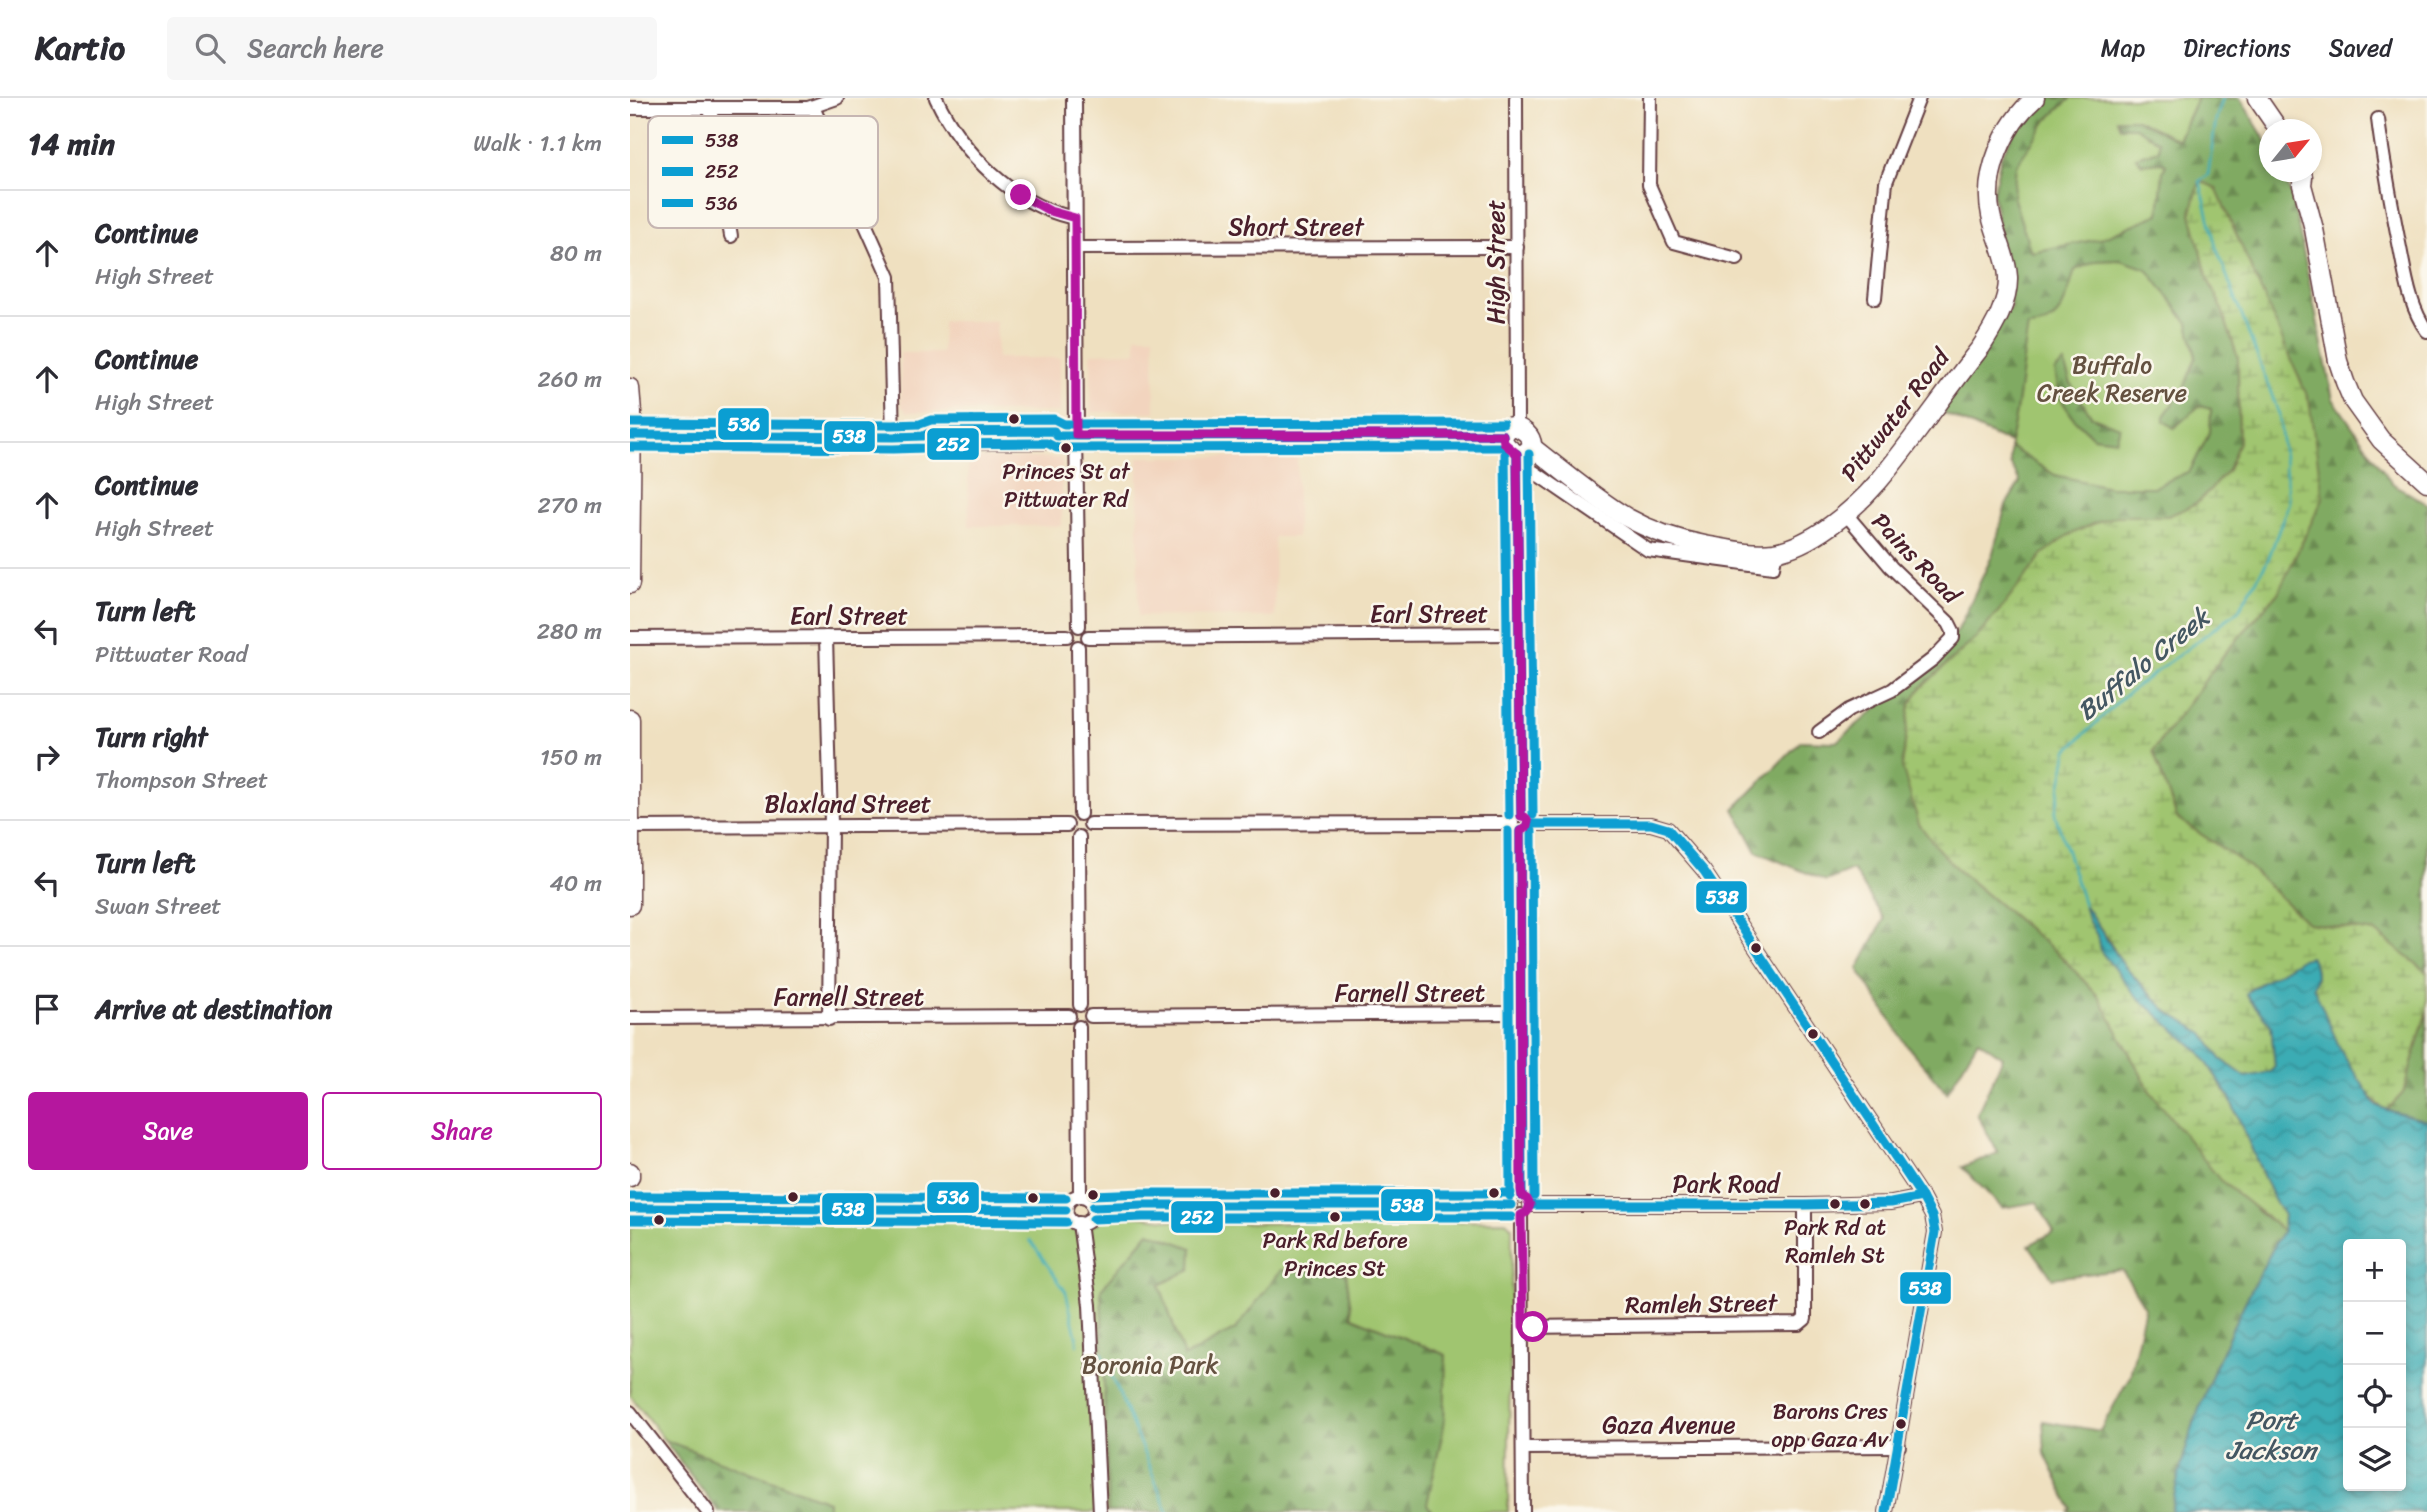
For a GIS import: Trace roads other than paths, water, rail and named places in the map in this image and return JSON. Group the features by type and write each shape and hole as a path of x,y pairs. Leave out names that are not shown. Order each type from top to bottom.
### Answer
{"main road":[{"name":"Pittwater Road","path":"1510,430 1530,437 1525,450 1600,500 1643,526 1692,543 1740,551 1776,551 1817,535 1877,483 1981,347 1995,323 2005,296 2008,278 1990,214 1989,190 1994,165 2005,138 2020,113 2035,98"},
{"path":"2257,98 2271,119"},
{"path":"2265,98 2280,119"},
{"path":"2301,182 2328,296 2338,361 2353,401 2381,440 2427,482"},
{"path":"2325,292 2322,297 2326,332 2338,380 2348,403 2366,432 2387,456 2427,488"},
{"path":"630,388 630,584"},
{"path":"631,435 923,436 931,442 1054,440 1057,436 1076,435 1510,430"},
{"path":"630,719 630,905"}],"street":[{"path":"630,108 813,107 837,98"},
{"path":"936,98 961,140 993,174 1034,204 1075,218"},
{"path":"1074,98 1079,626"},
{"name":"High Street","path":"1510,430 1517,247 1516,98"},
{"path":"1650,98 1649,185 1674,242 1737,258"},
{"path":"1875,298 1886,182 1919,98"},
{"path":"813,107 817,116"},
{"path":"710,108 711,116"},
{"path":"2378,119 2385,173 2403,265 2412,298 2427,331"},
{"path":"730,228 731,236"},
{"path":"867,228 889,277 893,437"},
{"name":"Short Street","path":"1075,248 1517,247"},
{"path":"1523,1512 1524,1205 1519,1013 1517,473 1525,450"},
{"path":"1517,473 1534,472 1648,550 1773,568 1776,551"},
{"name":"Pains Road","path":"1819,732 1849,710 1892,690 1933,659 1953,638 1949,623 1891,567 1845,513"},
{"path":"1079,626 1085,629 1088,637 1085,644 1078,647 1069,642 1067,636 1070,629 1079,626"},
{"name":"Earl Street","path":"1088,637 1519,634"},
{"name":"Earl Street","path":"630,638 1067,636"},
{"path":"826,637 831,824 829,1019"},
{"path":"1078,647 1080,814"},
{"path":"1080,814 1087,818 1090,824 1087,833 1079,837 1070,834 1067,825 1071,817 1080,814"},
{"path":"1090,824 1651,824 1668,829 1704,871 1922,1197 1932,1216 1935,1232 1886,1512"},
{"name":"Blaxland Street","path":"630,827 1067,825"},
{"path":"1079,837 1080,1005"},
{"path":"1080,1005 1088,1008 1091,1016 1089,1023 1079,1027 1073,1024 1069,1016 1072,1008 1080,1005"},
{"name":"Farnell Street","path":"1091,1016 1519,1013"},
{"name":"Farnell Street","path":"630,1018 1069,1016"},
{"path":"1079,1027 1080,1196"},
{"path":"1080,1196 1088,1199 1093,1207 1091,1217 1079,1223 1071,1220 1066,1210 1072,1198 1080,1196"},
{"name":"Park Road","path":"1524,1205 1805,1205 1891,1203 1922,1197"},
{"path":"1093,1207 1511,1205 1513,1199 1524,1205"},
{"name":"Ramleh Street","path":"1523,1326 1799,1324 1805,1319 1805,1205"},
{"path":"630,1208 1066,1210"},
{"path":"1079,1223 1090,1305 1100,1512"},
{"path":"630,1412 708,1512"},
{"name":"Gaza Avenue","path":"1523,1448 1899,1446"}],"water":[{"name":"Port Jackson","path":"2084,904 2124,966 2145,989 2168,1012 2204,1034 2221,1059 2246,1077 2270,1072 2275,1067 2271,1025 2246,995 2247,992 2301,959 2310,957 2316,971 2313,986 2342,1053 2376,1105 2427,1121 2427,1512 2171,1512 2189,1438 2201,1402 2247,1298 2283,1230 2284,1215 2273,1198 2229,1096 2200,1052 2135,995 2100,950 2097,935 2088,920"}],"waterway":[{"name":"Buffalo Creek","path":"2084,905 2055,814 2068,750 2125,695 2239,610 2268,560 2289,502 2279,414 2216,247 2200,181 2208,175 2216,119 2223,98"},
{"path":"1030,1240 1066,1292 1078,1344"},
{"path":"1102,1352 1168,1512"}],"place":[{"name":"Princes St at Pittwater Rd","path":"1066,448"},
{"name":"Park Rd at Ramleh St","path":"1835,1204"},
{"name":"Park Rd before Princes St","path":"1335,1217"},
{"name":"Barons Cres opp Gaza Av","path":"1901,1424"}],"park label":[{"name":"Buffalo Creek Reserve","path":"2112,379"},
{"name":"Boronia Park","path":"1150,1365"}]}
